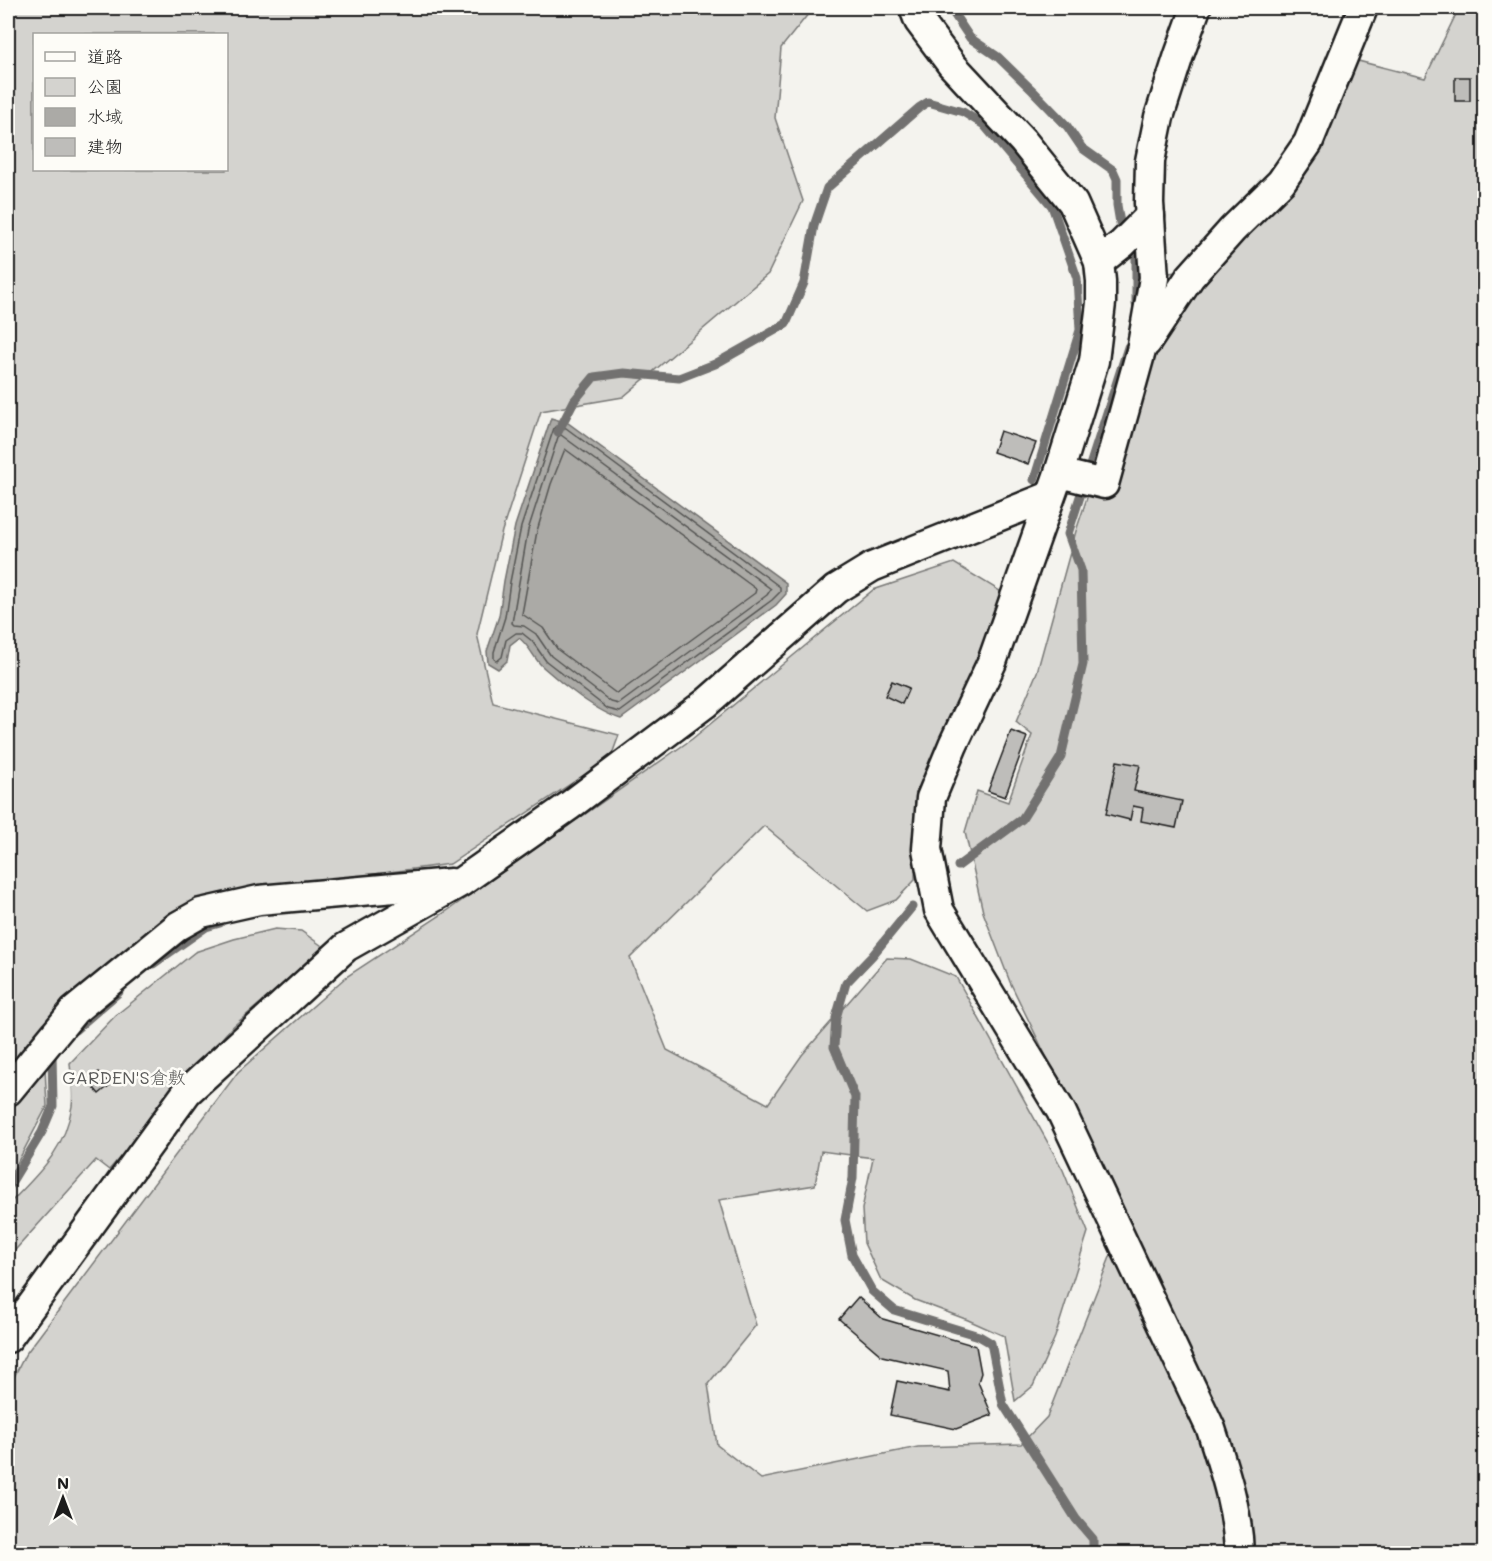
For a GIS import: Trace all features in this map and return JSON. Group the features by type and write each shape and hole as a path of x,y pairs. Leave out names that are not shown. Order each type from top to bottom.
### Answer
{"street":[{"path":"914,8 919,21 952,65 1023,141 1073,203 1099,262 1101,303 1094,361 1070,482 931,798 927,849 939,909 1060,1111 1211,1429 1227,1478 1239,1531 1239,1554"},
{"path":"8,1338 187,1092 346,947 461,882 569,806 706,703 836,589 872,567 1070,482 1104,484 1141,351 1154,278 1135,231 1159,117 1196,8"},
{"path":"1141,351 1190,277 1233,229 1281,182 1308,143 1363,8"},
{"path":"1099,262 1135,231"},
{"path":"8,1091 74,1011 178,926 201,913 259,900 461,882"}],"green space":[{"path":"8,8 813,8 781,48 775,118 803,201 768,274 623,397 541,411 502,531 477,634 493,703 619,735 611,757 450,864 195,898 44,1049 47,1106 8,1177"},
{"path":"1459,8 1484,8 1484,1553 8,1553 8,1389 25,1355 238,1072 346,977 447,911 692,739 873,590 954,563 1000,591 985,650 917,795 915,880 896,900 867,911 764,826 630,958 667,1050 768,1104 802,1055 887,958 911,959 956,977 1063,1170 1088,1232 1055,1337 1033,1386 1015,1401 1004,1336 915,1300 881,1280 864,1243 862,1209 873,1158 821,1151 815,1185 719,1200 756,1325 708,1384 717,1445 761,1479 918,1447 1021,1444 1047,1417 1125,1219 1010,982 983,912 965,832 977,791 1008,802 1032,735 1016,722 1037,672 1076,531 1161,274 1208,268 1306,166 1358,61 1425,78"},
{"name":"GARDEN'S倉敷","path":"275,929 301,931 325,948 230,1029 109,1170 96,1160 8,1258 8,1205 49,1161 63,1136 72,1106 70,1063 116,1015 195,952"}],"water":[{"path":"551,418 568,423 786,583 786,594 776,605 621,719 580,697 540,663 519,638 510,645 507,661 498,669 488,663 487,651 499,616 515,526"}],"building":[{"path":"1455,77 1470,77 1470,101 1455,101"},
{"path":"1000,431 1036,443 1028,464 993,452"},
{"path":"892,681 909,688 902,704 885,696"},
{"path":"1011,731 1027,737 1005,797 988,791"},
{"path":"1117,761 1140,765 1134,791 1182,801 1176,828 1141,821 1143,808 1133,806 1130,820 1106,814"},
{"path":"99,1072 110,1085 99,1094 88,1081"},
{"path":"858,1297 883,1319 976,1346 981,1373 978,1382 992,1415 956,1429 890,1415 897,1381 950,1392 948,1371 882,1356 839,1319"}],"waterway":[{"path":"950,8 970,38 998,57 1067,126 1082,148 1113,170 1117,179 1120,223 1133,247 1136,258 1136,304"},
{"path":"558,432 574,401 594,377 624,373 679,378 715,364 786,324 804,283 814,226 827,188 928,102 963,112 984,125 1052,206 1077,278 1080,330 1034,480"},
{"path":"958,866 1022,819 1061,757 1083,664 1081,570 1068,534 1128,347"},
{"path":"912,907 872,956 846,983 836,1018 834,1047 855,1097 853,1178 845,1220 852,1255 872,1291 894,1310 979,1336 991,1343 1003,1404 1076,1519 1093,1539 1093,1554"},
{"path":"153,964 206,927 220,923"},
{"path":"75,1030 119,992"},
{"path":"8,1188 42,1132 53,1106 52,1053 54,1050"}]}
